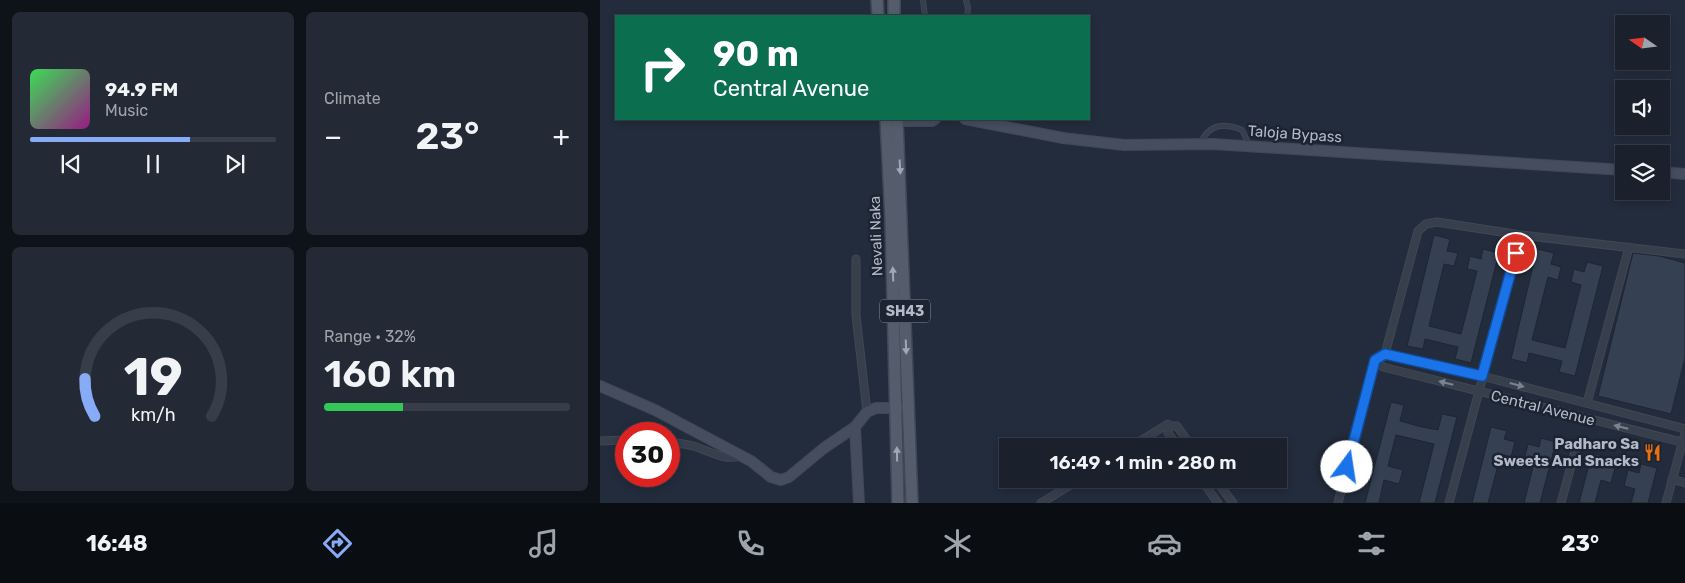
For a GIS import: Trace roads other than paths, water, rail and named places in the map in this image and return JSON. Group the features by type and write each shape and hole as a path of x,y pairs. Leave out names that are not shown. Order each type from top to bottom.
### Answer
{"main road":[{"path":"877,0 878,15"},
{"path":"894,15 897,0"},
{"path":"892,120 934,120"},
{"name":"Nevali Naka","path":"892,120 902,408 898,503"},
{"name":"Taloja Bypass","path":"970,120 1063,138 1124,146 1200,144 1250,146 1615,169"},
{"path":"1670,173 1685,174"},
{"path":"600,386 656,410 741,456 771,477 786,479 824,448 855,427 867,412 876,408 902,408"},
{"name":"SH43","path":"902,408 912,503"},
{"path":"855,427 859,503"}],"street":[{"path":"1338,503 1375,360 1385,354 1418,231 1426,224 1437,222 1521,235 1685,254"},
{"path":"1449,503 1521,235"},
{"path":"1588,404 1629,247"},
{"path":"856,259 856,314 867,412"},
{"name":"Central Avenue","path":"1385,354 1482,376 1685,431"},
{"name":"Central Avenue","path":"1375,360 1383,366 1684,443"},
{"path":"1145,438 1168,424 1176,426 1185,438"},
{"path":"1170,426 1168,433 1171,438"},
{"path":"1666,503 1684,443 1685,431"},
{"path":"600,442 615,441"},
{"path":"680,444 693,446 721,457 733,458 741,456"},
{"path":"1561,503 1577,444"},
{"path":"1672,479 1685,483"},
{"path":"1041,503 1065,488"},
{"path":"1207,488 1218,503"},
{"path":"1222,488 1233,503"}],"lane":[{"path":"923,0 925,15"},
{"path":"966,0 967,15"},
{"path":"1200,144 1205,134 1214,126 1224,125 1242,130 1250,146"}],"place":[{"name":"Padharo Sa Sweets And Snacks","path":"1653,453"}]}
